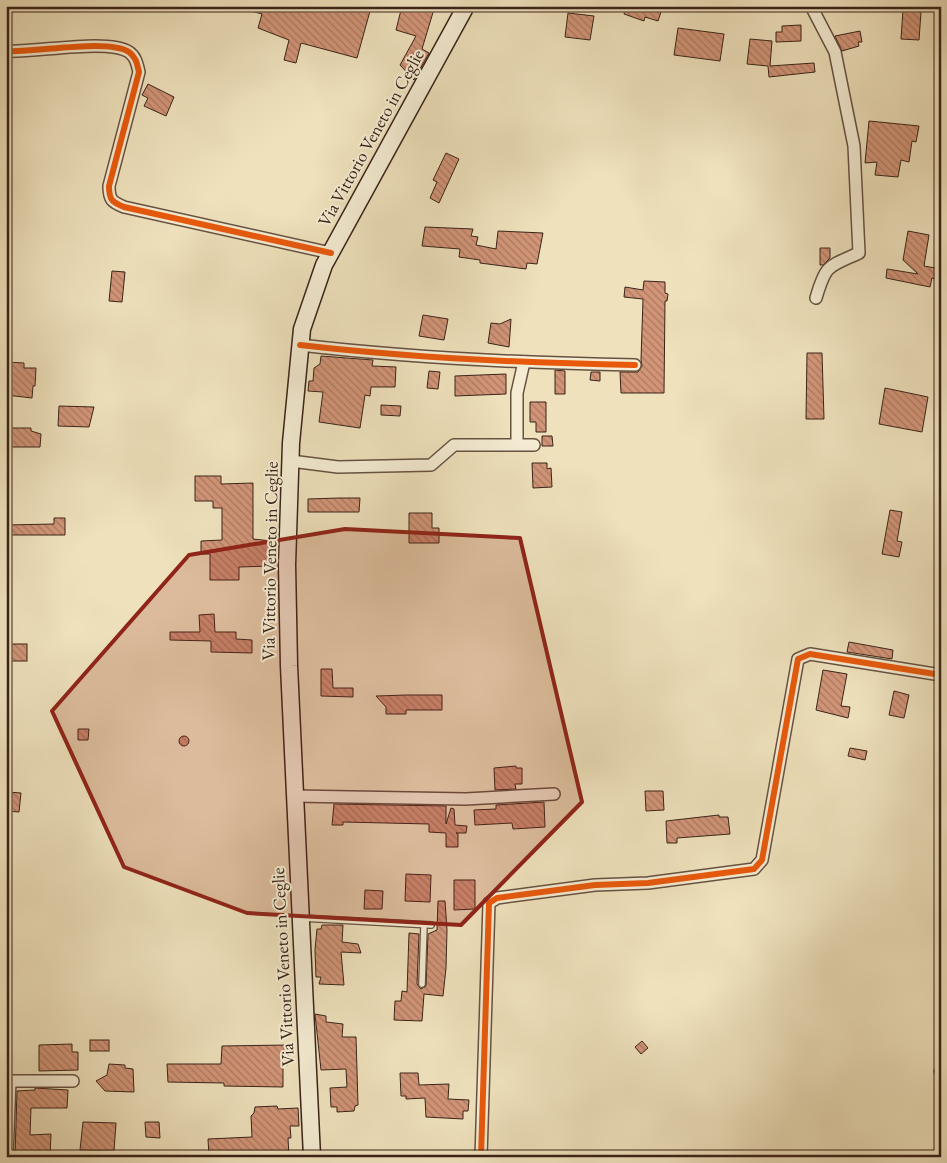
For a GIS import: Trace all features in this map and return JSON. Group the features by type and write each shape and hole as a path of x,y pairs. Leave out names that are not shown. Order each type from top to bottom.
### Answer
{"main road":[{"name":"Via Vittorio Veneto in Ceglie","path":"312,1157 294,796 287,565 290,461 302,329 311,300 331,253 466,6"}],"street":[{"path":"811,6 834,52 854,146 858,253 834,264 824,272 816,298"},
{"path":"6,51 99,46 122,49 136,59 139,72 109,186 109,197 112,202 124,207 331,253"},
{"path":"300,345 393,356 635,365"},
{"path":"517,443 517,392 524,362"},
{"path":"290,461 338,467 431,465 454,445 517,443 534,445"},
{"path":"481,1157 488,902 497,898 595,884 648,883 754,869 762,860 798,660 810,654 941,675"},
{"path":"294,796 466,799 554,794"},
{"path":"7,1157 8,1081 73,1081"}],"lane":[{"path":"300,918 431,925"},
{"path":"422,984 424,925"}],"highlighted area":[{"path":"345,529 520,538 582,802 461,925 247,913 124,867 52,711 189,555"}],"building":[{"path":"244,6 368,6 367,10 370,11 357,58 301,43 296,63 284,60 289,40 258,28 262,14 243,9"},
{"path":"402,6 434,9 422,49 429,53 414,80 400,65 416,36 396,30"},
{"path":"626,6 663,6 658,21 645,17 644,21 624,14"},
{"path":"903,10 921,12 919,40 901,39"},
{"path":"568,13 594,16 590,40 565,37"},
{"path":"801,25 801,41 776,42 776,32 782,32 782,26"},
{"path":"678,28 724,34 720,61 674,55"},
{"path":"860,31 862,42 858,42 859,46 842,51 835,36"},
{"path":"750,39 772,41 770,66 814,63 815,72 769,77 768,66 747,64"},
{"path":"148,84 174,97 166,116 144,106 148,98 142,95"},
{"path":"869,121 919,126 916,142 912,141 909,162 901,160 898,177 875,175 877,162 865,163"},
{"path":"446,153 459,159 439,203 430,198 437,182 433,180"},
{"path":"425,227 473,229 471,236 478,237 476,245 496,249 498,231 543,233 537,264 527,263 526,269 480,263 480,260 459,257 460,249 422,246"},
{"path":"908,231 929,235 924,266 941,269 941,280 932,278 930,287 886,278 887,269 918,274 903,260"},
{"path":"820,248 830,248 830,258 823,265 820,265"},
{"path":"112,271 125,272 122,302 109,301"},
{"path":"644,281 665,282 665,293 668,294 667,301 665,301 664,393 621,393 620,372 638,372 642,366 643,299 624,297 625,287 643,290"},
{"path":"423,315 448,319 444,340 419,336"},
{"path":"511,319 509,347 488,343 491,323 500,324"},
{"path":"807,353 822,353 824,419 806,419"},
{"path":"321,356 373,360 372,366 396,367 395,387 371,387 370,396 365,395 360,428 319,422 323,392 308,391 309,381 313,381 314,368 320,364"},
{"path":"6,362 24,363 24,368 36,368 32,398 6,395"},
{"path":"555,370 565,371 565,394 555,394"},
{"path":"429,371 440,372 438,389 427,388"},
{"path":"591,372 600,372 600,381 590,380"},
{"path":"506,374 506,394 455,396 455,376"},
{"path":"885,388 928,397 922,432 879,424"},
{"path":"530,402 546,402 546,432 536,432 536,422 530,422"},
{"path":"381,405 401,406 400,416 381,415"},
{"path":"59,406 94,407 89,427 58,426"},
{"path":"9,428 31,428 31,431 41,434 40,447 9,447"},
{"path":"542,436 552,436 553,446 542,446"},
{"path":"532,463 547,463 547,469 551,468 552,487 533,488"},
{"path":"195,476 221,476 221,484 253,483 253,539 272,541 272,566 239,567 239,580 210,580 210,554 201,554 201,541 222,540 222,508 213,508 213,501 195,501"},
{"path":"360,498 359,512 308,512 308,499"},
{"path":"890,510 902,512 897,541 902,542 899,557 882,554"},
{"path":"409,513 432,513 432,528 439,528 439,543 409,543"},
{"path":"54,518 65,518 65,535 6,535 6,525 54,524"},
{"path":"214,614 215,632 236,632 236,639 252,640 252,653 211,652 211,641 170,640 170,632 200,632 199,615"},
{"path":"849,642 893,650 892,659 847,652"},
{"path":"6,644 27,644 27,661 6,661"},
{"path":"321,669 332,669 333,688 353,688 353,697 321,696"},
{"path":"823,670 847,674 841,706 850,707 848,718 816,710"},
{"path":"894,691 909,695 904,718 889,715"},
{"path":"442,695 442,710 406,710 406,714 386,714 386,707 376,696"},
{"path":"78,729 89,729 88,740 78,740"},
{"path":"182,736 186,736 189,741 188,745 182,746 179,743 179,739"},
{"path":"850,748 867,751 865,760 848,756"},
{"path":"516,766 516,768 522,768 522,784 515,784 516,789 495,790 494,768"},
{"path":"645,791 663,791 664,810 646,811"},
{"path":"8,792 21,793 19,812 6,811"},
{"path":"544,802 545,827 513,829 512,823 475,825 474,810 496,809 496,805"},
{"path":"334,804 446,806 446,824 451,808 454,809 455,825 467,826 466,833 456,833 458,834 458,847 446,847 446,833 429,832 429,824 343,822 343,825 332,825"},
{"path":"719,815 719,817 728,817 730,834 677,838 677,843 667,843 666,821"},
{"path":"406,874 431,875 430,902 405,901"},
{"path":"454,880 475,880 475,909 454,910"},
{"path":"365,890 383,891 382,909 364,909"},
{"path":"438,901 445,901 447,930 443,996 424,994 422,1021 394,1020 395,1001 401,1001 402,991 407,992 409,933 419,934 417,984 421,989 426,986 428,934 437,930"},
{"path":"322,925 343,925 342,942 358,944 361,953 341,952 344,985 319,984 321,977 316,977 315,950 317,929 321,929"},
{"path":"315,1014 326,1016 326,1022 343,1024 342,1037 356,1037 358,1105 355,1106 354,1111 337,1112 337,1107 331,1107 330,1088 347,1087 346,1069 321,1070"},
{"path":"90,1040 109,1040 109,1051 90,1051"},
{"path":"642,1041 648,1048 641,1054 635,1047"},
{"path":"72,1044 72,1052 78,1052 78,1070 39,1071 39,1045"},
{"path":"288,1045 288,1065 283,1065 283,1087 224,1086 224,1083 168,1082 167,1064 221,1064 222,1046"},
{"path":"109,1064 125,1065 125,1068 133,1069 134,1092 105,1091 96,1081 107,1075"},
{"path":"400,1073 418,1073 419,1085 449,1084 448,1099 469,1100 468,1111 463,1111 463,1119 426,1117 425,1098 406,1099 406,1096 401,1096"},
{"path":"35,1088 68,1090 67,1108 31,1108 30,1135 51,1134 50,1157 15,1157 17,1091 35,1090"},
{"path":"277,1106 278,1109 298,1108 299,1126 290,1126 291,1138 288,1138 289,1157 209,1157 208,1139 252,1137 251,1116 254,1113 255,1107"},
{"path":"83,1122 116,1123 114,1151 80,1150"},
{"path":"145,1122 159,1122 160,1138 146,1137"}],"waterway":[{"path":"941,1060 935,1071 941,1087"}],"cycle path":[{"path":"6,51 105,46 119,48 133,56 139,72 109,186 112,200 117,204 331,253"},
{"path":"300,345 468,359 635,365"},
{"path":"481,1157 489,903 497,898 595,885 648,883 754,869 762,860 798,659 810,654 941,675"}]}
